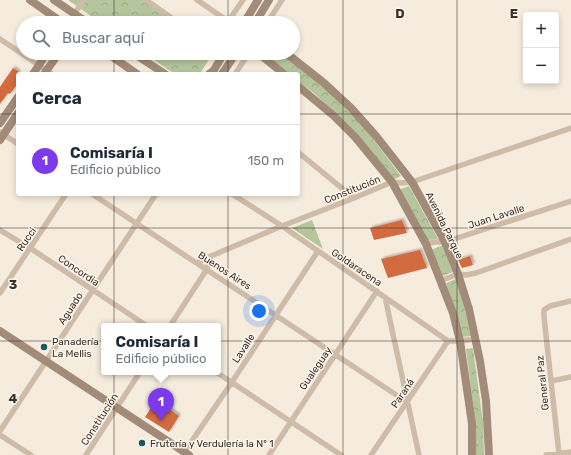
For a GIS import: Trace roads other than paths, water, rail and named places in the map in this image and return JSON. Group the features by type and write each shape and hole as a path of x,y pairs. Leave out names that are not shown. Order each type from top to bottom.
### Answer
{"main road":[{"path":"30,0 53,16"},
{"path":"54,0 76,16"},
{"path":"249,16 258,0"},
{"path":"259,16 269,0"},
{"path":"34,72 42,60"},
{"path":"49,72 55,60"},
{"path":"117,60 134,72"},
{"path":"144,60 162,72"},
{"path":"212,72 220,60"},
{"path":"223,72 231,60"},
{"path":"267,60 282,72"},
{"name":"Avenida Parque","path":"295,60 324,83 351,108 376,136 412,182 445,242 458,274 469,309 486,401 489,455"},
{"path":"300,88 334,116 356,137 392,182 426,244 453,313 460,341 472,424 472,455"},
{"path":"0,123 16,100"},
{"path":"1,135 16,116"},
{"path":"0,331 185,454"}],"street":[{"path":"74,14 84,0"},
{"path":"146,0 169,16"},
{"path":"197,0 220,16"},
{"path":"233,16 243,0"},
{"path":"272,16 282,0"},
{"path":"0,39 16,50"},
{"path":"32,60 47,72"},
{"path":"236,72 244,60"},
{"name":"Constitución","path":"197,263 282,226 392,182 412,182 571,129"},
{"path":"1,135 16,143"},
{"path":"300,154 354,198"},
{"name":"Rucci","path":"0,293 65,196"},
{"name":"Buenos Aires","path":"95,196 407,402"},
{"name":"Aguado","path":"0,431 155,196"},
{"name":"Goldaracena","path":"235,196 282,226 448,341"},
{"name":"Juan Lavalle","path":"426,244 445,242 571,201"},
{"name":"Concordia","path":"0,230 30,248 142,323"},
{"path":"440,281 458,274 466,275 476,273 571,239"},
{"name":"Lavalle","path":"185,454 318,251"},
{"path":"172,323 207,270 211,256"},
{"name":"Gualeguay","path":"269,455 377,292"},
{"path":"385,297 419,455"},
{"name":"General Paz","path":"558,454 544,310 550,306 571,301"},
{"path":"448,341 475,339"},
{"name":"Paraná","path":"371,455 448,341"},
{"name":"Constitución","path":"86,455 138,375"},
{"path":"221,375 341,455"},
{"path":"551,381 571,377"},
{"path":"0,435 31,455"},
{"path":"546,455 571,452"}],"place":[{"name":"Panadería La Mellis","path":"44,347"},
{"name":"Comisaría I","path":"161,421"},
{"name":"Frutería y Verdulería la Nº 1","path":"142,443"}]}
